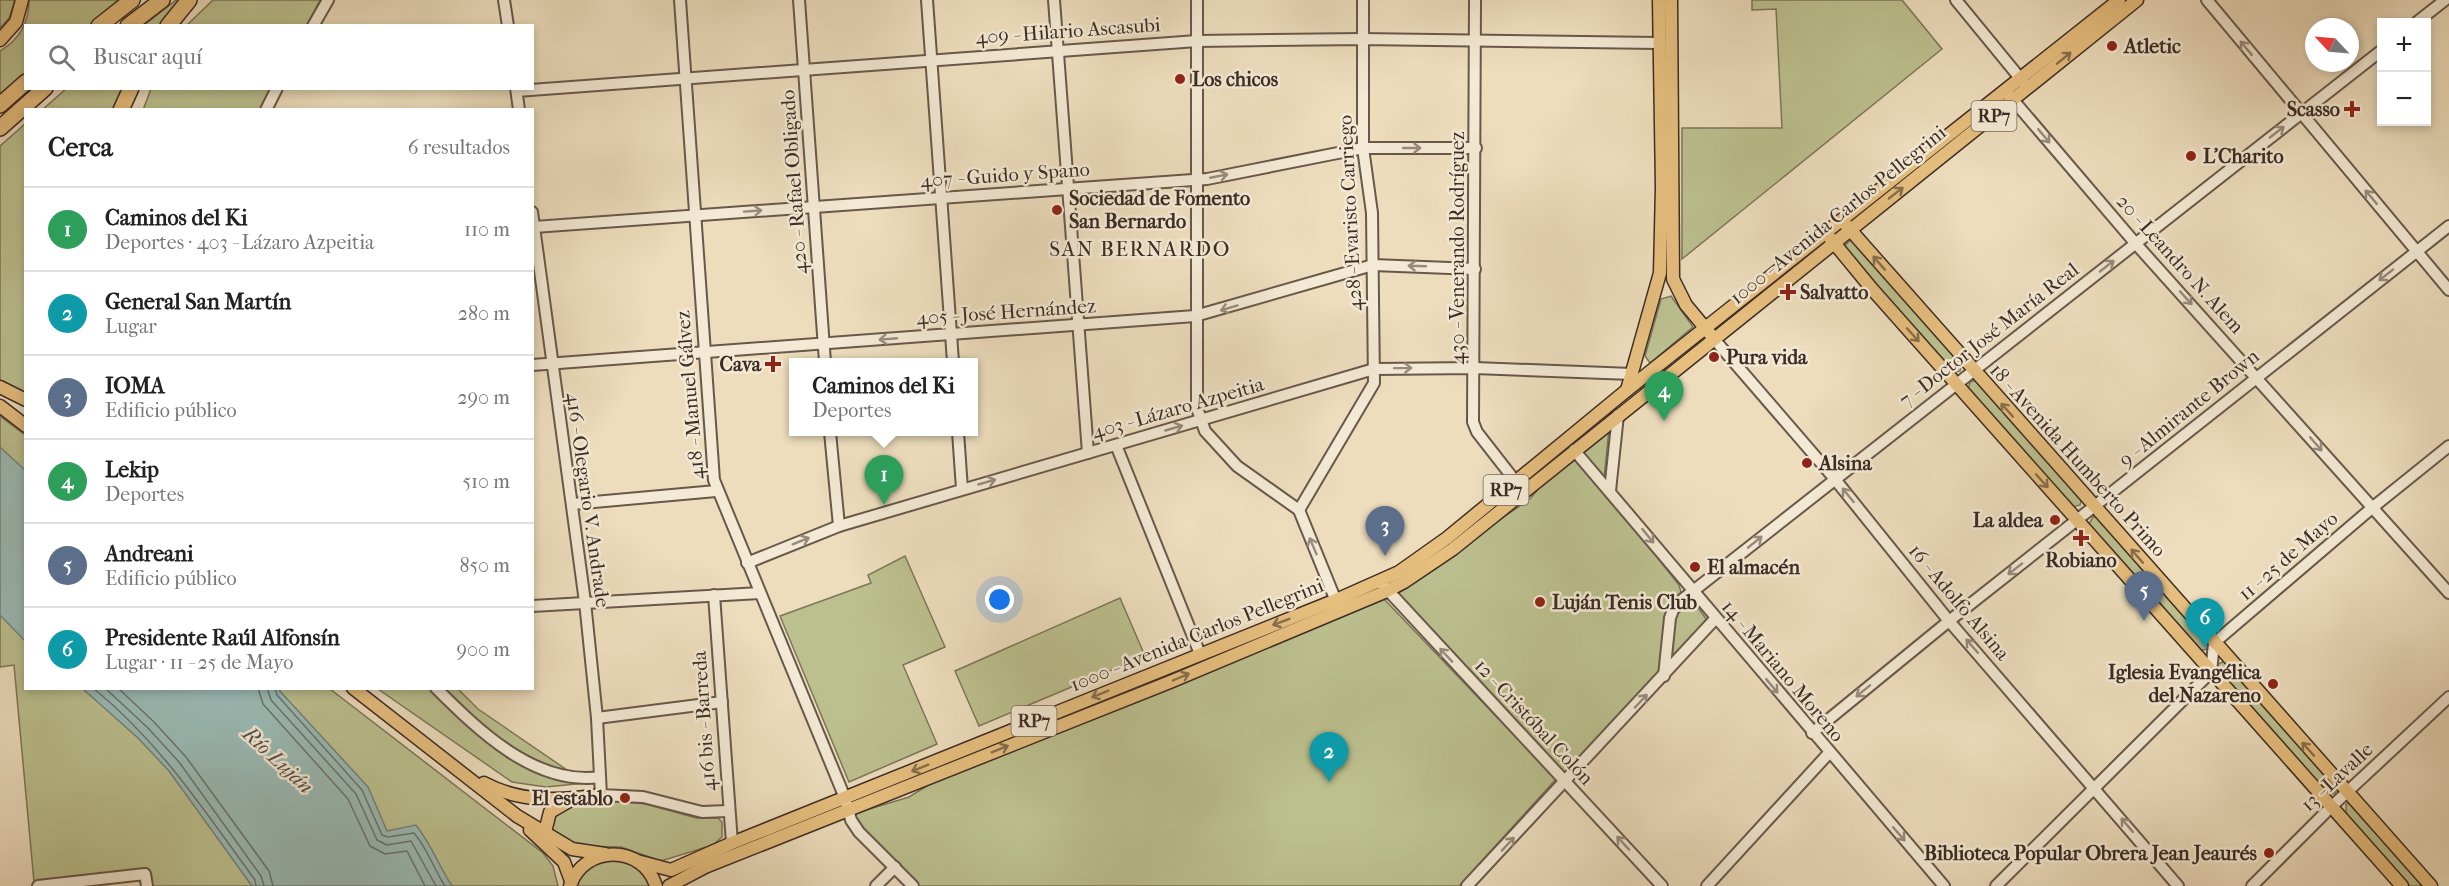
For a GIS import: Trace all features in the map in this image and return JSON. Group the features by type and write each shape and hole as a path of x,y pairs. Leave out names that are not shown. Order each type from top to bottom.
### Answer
{"highway":[{"path":"102,24 132,0"},
{"path":"131,24 162,0"},
{"path":"170,24 189,0"},
{"path":"0,105 24,84"},
{"path":"0,128 43,90"},
{"path":"122,108 130,90"}],"main road":[{"path":"0,40 16,22 22,0"},
{"path":"1618,415 1660,273 1662,244 1659,0"},
{"path":"1671,0 1673,279 1680,295 1714,339"},
{"name":"1000 - Avenida Carlos Pellegrini","path":"669,886 705,867 1170,682 1338,605 1384,586 1404,582 1453,549 1714,339 1846,224 2010,96 2119,0"},
{"name":"1000 - Avenida Carlos Pellegrini","path":"2024,83 2137,0"},
{"name":"18 - Avenida Humberto Primo","path":"1846,224 1972,370 2431,886"},
{"name":"1000 - Avenida Carlos Pellegrini","path":"1384,586 1706,328 1830,238"},
{"name":"18 - Avenida Humberto Primo","path":"1830,238 2211,672 2403,886"},
{"path":"1654,297 1671,293 1680,295"},
{"path":"0,387 24,399"},
{"path":"0,406 24,424"},
{"name":"1000 - Avenida Carlos Pellegrini","path":"637,861 671,870 732,843 1200,654 1338,605"},
{"path":"356,690 517,816 564,862 571,884"},
{"path":"449,763 514,797 573,799 601,795"},
{"path":"545,832 550,812 573,799"},
{"path":"517,816 580,852 605,854"},
{"path":"571,884 585,864 605,854"},
{"name":"RP7","path":"605,854 621,854 637,861"},
{"path":"637,861 648,870 656,886"}],"street":[{"path":"314,24 328,0"},
{"path":"504,0 507,24"},
{"name":"418 - Manuel Gálvez","path":"680,0 703,353 717,491 848,810 859,832 913,886"},
{"name":"420 - Rafael Obligado","path":"799,0 825,358"},
{"path":"927,0 953,358"},
{"path":"1054,0 1088,453"},
{"path":"1197,0 1195,316 1197,408 1200,421 1213,441 1237,466 1299,510 1338,605"},
{"name":"428 - Evaristo Carriego","path":"1299,510 1372,390 1374,369 1373,265 1371,202 1363,148 1363,0"},
{"name":"430 - Venerando Rodríguez","path":"1475,0 1473,422 1477,432 1516,482"},
{"path":"1956,0 2024,83"},
{"path":"2207,0 2449,290"},
{"path":"2423,18 2445,2"},
{"name":"409 - Hilario Ascasubi","path":"534,89 1057,49 1197,41 1362,39 1659,43"},
{"name":"7 - Doctor José María Real","path":"1664,676 1670,618 1673,610 1693,591 2377,54"},
{"path":"267,108 276,90"},
{"path":"516,90 519,108"},
{"name":"20 - Leandro N. Alem","path":"2010,96 2136,244 2257,376 2449,593"},
{"name":"407 - Guido y Spano","path":"534,227 1196,180 1363,148 1476,148"},
{"name":"9 - Almirante Brown","path":"1812,733 1949,621 2449,226"},
{"name":"416 - Olegario V. Andrade","path":"534,227 585,602 597,718 601,795"},
{"name":"405 - José Hernández","path":"534,365 1195,316 1373,265 1475,269"},
{"name":"16 - Adolfo Alsina","path":"1714,339 1834,478 1949,621 2178,886"},
{"name":"403 - Lázaro Azpeitia","path":"747,563 839,526 1374,369 1475,368 1632,374"},
{"path":"1611,491 1618,415"},
{"path":"830,436 839,526"},
{"path":"958,436 962,489"},
{"path":"1116,446 1200,654"},
{"name":"11 - 25 de Mayo","path":"2214,643 2372,508 2449,446"},
{"name":"14 - Mariano Moreno","path":"1574,450 1611,491 1715,619 1944,886"},
{"path":"572,504 717,491"},
{"name":"12 - Cristóbal Colón","path":"1384,586 1662,886"},
{"path":"534,606 760,593"},
{"name":"416 bis - Barreda","path":"714,595 732,843"},
{"path":"1467,886 1715,619"},
{"path":"1996,886 2211,672 2214,643"},
{"path":"438,690 468,721 513,753 565,776 600,777"},
{"name":"13 - Lavalle","path":"2252,886 2331,807 2449,697"},
{"path":"597,718 722,702"},
{"path":"1707,886 1829,753"},
{"path":"601,795 643,797 702,812 728,811"},
{"path":"876,886 895,867"},
{"path":"38,886 145,874 147,886"}],"green space":[{"path":"0,0 15,0 9,18 0,28"},
{"path":"29,0 120,0 91,24 25,24"},
{"path":"176,0 180,0 162,24 146,24"},
{"path":"213,0 320,0 308,24 188,24"},
{"path":"1752,0 1902,0 1942,49 1682,259 1682,128 1782,128 1776,9 1752,10"},
{"path":"24,25 24,80 0,100 0,51 7,47"},
{"path":"65,90 125,90 116,108 44,108"},
{"path":"151,90 273,90 264,108 144,108"},
{"path":"24,125 24,394 0,382 0,146"},
{"path":"1849,241 1853,241 1962,364 1960,371 1953,373 1846,253 1844,247"},
{"path":"1671,296 1693,327 1650,363 1645,356 1661,299"},
{"path":"1976,380 2082,498 2080,505 2073,507 1968,389 1970,382"},
{"path":"0,416 24,434 24,540 0,508"},
{"path":"1609,429 1604,478 1582,450"},
{"name":"Luján Tenis Club","path":"1568,459 1577,459 1585,466 1679,585 1681,592 1669,607 1665,617 1661,668 1658,676 1565,774 1396,596 1397,590 1530,499 1555,469"},
{"path":"2093,517 2097,517 2209,642 2207,649 2200,651 2088,526"},
{"path":"905,556 945,647 903,665 937,744 849,782 780,616 871,583 868,575"},
{"path":"0,596 24,626 24,690 100,690 299,886 152,886 149,871 34,882 14,665 0,667"},
{"path":"1120,598 1145,656 979,726 955,671"},
{"path":"1383,598 1556,779 1459,886 915,886 855,824 853,814 909,797 935,781"},
{"path":"1691,598 1707,620 1670,662 1673,615"},
{"path":"2225,661 2338,787 2335,793 2328,795 2217,671 2218,664"},
{"path":"184,690 331,690 543,853 553,866 558,886 390,886"},
{"path":"379,690 459,690 478,709 586,783 546,787 512,782"},
{"path":"604,800 646,804 696,818 718,818 722,822 722,837 713,845 661,861 621,847 574,846 551,831 549,819 571,804"},
{"path":"2353,802 2428,886 2410,886 2346,814 2346,804"},
{"path":"617,857 641,870 650,886 574,886 590,863"}],"water":[{"path":"0,447 24,469 24,640 0,615"},
{"name":"Río Luján","path":"84,690 279,690 368,787 387,831 416,825 452,886 252,886 169,771 138,738"}],"place":[{"name":"Atletic","path":"2112,46"},
{"name":"Los chicos","path":"1180,79"},
{"name":"Scasso","path":"2352,109"},
{"name":"L'Charito","path":"2191,156"},
{"name":"Sociedad de Fomento San Bernardo","path":"1057,210"},
{"name":"Salvatto","path":"1788,292"},
{"name":"Pura vida","path":"1714,357"},
{"name":"Cava","path":"773,364"},
{"name":"Lekip","path":"1664,421"},
{"name":"Alsina","path":"1807,463"},
{"name":"Caminos del Ki","path":"884,505"},
{"name":"La aldea","path":"2055,520"},
{"name":"Robiano","path":"2081,538"},
{"name":"IOMA","path":"1385,556"},
{"name":"El almacén","path":"1695,567"},
{"name":"Luján Tenis Club","path":"1540,602"},
{"name":"Andreani","path":"2144,621"},
{"name":"Presidente Raúl Alfonsín","path":"2205,648"},
{"name":"Iglesia Evangélica del Nazareno","path":"2273,684"},
{"name":"General San Martín","path":"1329,782"},
{"name":"El establo","path":"625,798"},
{"name":"Biblioteca Popular Obrera Jean Jeaurés","path":"2269,853"}],"district":[{"name":"SAN BERNARDO","path":"1140,249"}]}
